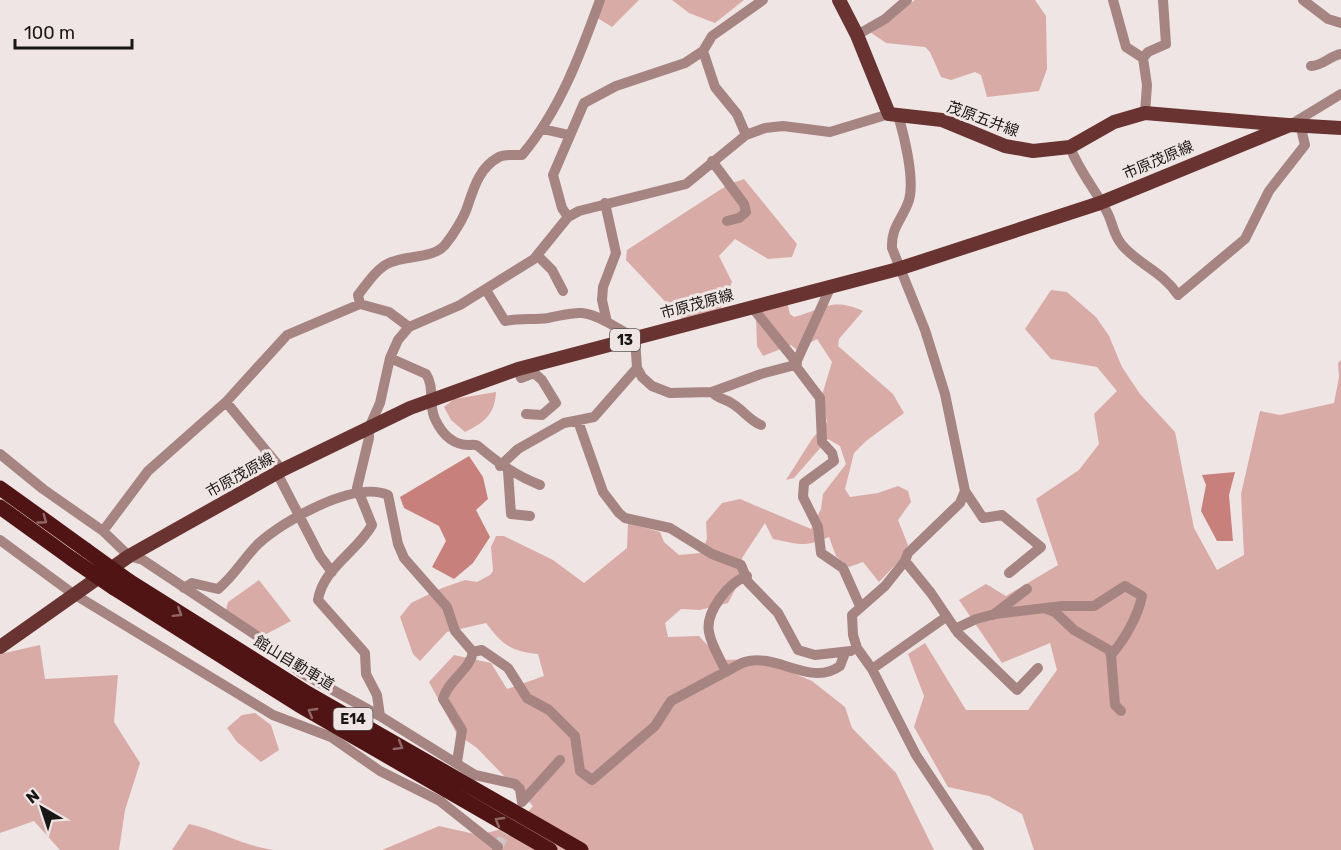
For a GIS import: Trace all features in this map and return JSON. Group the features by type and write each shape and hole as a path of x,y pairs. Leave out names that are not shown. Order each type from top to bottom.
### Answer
{"highway":[{"name":"館山自動車道","path":"0,488 129,581 307,693 581,850"},
{"name":"E14","path":"0,507 114,588 280,693 550,850"}],"main road":[{"path":"839,0 893,115"},
{"name":"茂原五井線","path":"893,115 942,120 1017,149 1033,151 1070,147 1114,122 1145,113 1295,124"},
{"name":"市原茂原線","path":"0,647 72,593 129,556 280,472 430,401 518,369 898,269 1100,203 1295,124 1341,128"}],"street":[{"path":"360,304 358,295 378,270 388,263 436,253 444,245 468,207 472,188 485,169 500,156 522,155 543,129 564,89 600,0"},
{"path":"568,216 562,208 553,175 568,135 579,120 584,103 616,86 679,67 703,51 712,36 763,0"},
{"path":"857,35 885,19 907,0"},
{"path":"1113,0 1125,47 1143,58"},
{"path":"1145,113 1147,85 1143,58 1148,52 1166,44 1163,0"},
{"path":"1303,0 1328,19 1341,23"},
{"path":"703,51 715,87 737,114 746,135"},
{"path":"1311,66 1317,66 1333,55 1341,54"},
{"path":"1070,147 1079,170 1100,203 1123,247 1168,280 1178,295 1232,252 1249,233 1269,191 1305,145 1295,124 1340,96"},
{"path":"372,525 357,488 369,438 369,428 380,403 390,358 398,340 409,327 460,305 537,255 568,216 605,203 686,184 746,135 783,126 831,132 893,115 905,136 910,193 891,234 892,248 898,269 925,330 945,394 966,491 983,518 1002,515 1041,547 1009,573"},
{"path":"543,129 568,135"},
{"path":"712,161 744,204 746,212 727,221"},
{"path":"605,203 616,253 603,287 602,300 607,322"},
{"path":"537,255 552,270 563,291"},
{"path":"796,364 831,286"},
{"path":"486,290 505,321 526,317 545,318 582,311 607,322 635,338 637,368 652,386 670,393 712,392 760,374 796,364"},
{"path":"103,531 148,471 226,402 287,335 360,304 389,312 409,327"},
{"path":"752,307 820,398 822,442 832,453 834,461 804,483 803,497 818,527 821,553 843,568 860,606"},
{"path":"390,358 426,374 431,386 430,401 434,417 447,438 456,443 477,444 504,468 540,485"},
{"path":"504,468 518,449 564,423 579,421 600,412 637,368"},
{"path":"518,369 521,378 534,373 538,376 556,403 542,415 526,414"},
{"path":"712,392 719,400 733,404 751,420 761,425"},
{"path":"226,402 280,472 320,556 332,572"},
{"path":"579,421 603,492 618,513 625,518 677,532 712,554 741,565 748,582 778,613 798,650 815,655 845,653 857,648"},
{"path":"0,454 43,489 103,531 129,556 143,560 263,640 300,672 380,716 475,775 515,784 520,789 522,802 560,760"},
{"path":"504,468 512,494 511,514 531,516"},
{"path":"966,491 960,503 925,534 908,553 905,561 885,586 852,615 851,625 857,648 872,669 916,755 979,850"},
{"path":"184,588 192,583 218,589 258,544 275,529 299,514 360,494 379,493 388,495 393,522 404,558 447,608 455,631 473,652"},
{"path":"380,716 377,696 366,674 364,653 318,600 319,592 332,572 372,525 393,522"},
{"path":"0,540 72,593 273,715 331,737 380,771 441,801 498,847 497,850"},
{"path":"905,561 931,592 955,629 1017,690 1038,668"},
{"path":"726,672 709,633 709,625 728,586 747,576"},
{"path":"955,629 992,615 1062,606 1094,606 1125,586 1138,591 1142,596 1124,640 1112,655"},
{"path":"992,615 1027,589"},
{"path":"1047,609 1055,612 1074,630 1109,650 1112,655 1115,705 1120,711"},
{"path":"872,669 946,617"},
{"path":"473,652 482,650 508,668 522,693 566,724 575,736 580,771 592,780 655,726 671,701 753,658 809,672 828,672 840,666 845,653"},
{"path":"457,762 462,730 443,699 449,686 470,661 473,652"}],"shaded area":[{"path":"602,0 639,0 612,27 596,17"},
{"path":"672,0 744,0 715,23 689,13"},
{"path":"915,0 1035,0 1046,16 1047,69 1039,91 987,97 981,75 975,72 951,80 941,77 930,52 925,47 886,43 870,32"},
{"path":"744,179 797,244 792,257 768,259 735,239 719,256 732,282 720,310 691,329 626,260 627,250 729,184"},
{"path":"1051,290 1067,292 1096,317 1109,336 1122,367 1140,394 1175,432 1194,528 1217,570 1244,555 1241,494 1260,411 1280,415 1334,403 1339,377 1338,363 1341,360 1341,850 1034,850 1022,814 989,796 948,787 914,727 924,696 908,654 925,643 966,710 1028,710 1057,670 1050,643 1002,663 959,600 986,584 1006,596 1058,565 1036,499 1079,470 1099,444 1094,414 1117,391 1097,367 1051,359 1025,329"},
{"path":"787,302 790,314 794,317 835,305 863,311 839,339 838,346 893,394 904,413 866,441 854,453 845,489 850,497 878,493 898,486 908,491 911,502 898,520 908,545 901,559 879,582 863,562 849,567 836,556 829,537 813,543 801,544 773,539 765,523 742,558 745,582 736,588 728,603 700,610 681,609 665,623 668,637 699,636 721,660 753,659 776,666 812,681 845,707 852,728 896,773 934,850 382,850 439,826 479,835 517,825 533,806 477,748 457,734 429,682 454,655 491,663 507,689 544,676 538,654 508,646 486,623 447,632 420,661 413,654 400,617 411,603 442,588 465,580 477,582 490,575 493,571 491,547 496,536 504,536 553,560 584,583 627,548 628,523 660,532 664,542 679,555 700,553 707,539 706,522 722,503 740,499 811,529 821,509 823,494 846,464 840,446 828,439 794,478 786,480 812,439 827,422 822,395 832,362 817,339 797,350 791,345 763,356 757,346 756,317 764,309"},
{"path":"496,392 491,412 478,425 465,432 451,420 444,407 454,399"},
{"path":"469,456 483,477 488,499 476,510 490,537 473,563 454,579 432,567 446,541 439,526 404,508 400,497"},
{"path":"1235,472 1229,495 1233,541 1217,541 1201,511 1206,485 1202,475"},
{"path":"259,580 291,621 255,640 225,613 228,602"},
{"path":"40,645 45,679 118,675 114,722 140,763 125,810 119,850 60,850 34,821 0,833 0,654"},
{"path":"255,713 271,725 279,750 261,762 237,742 227,728 242,715"},
{"path":"189,824 251,845 273,850 172,850"}],"tunnel":[{"path":"498,847 512,821"}]}
